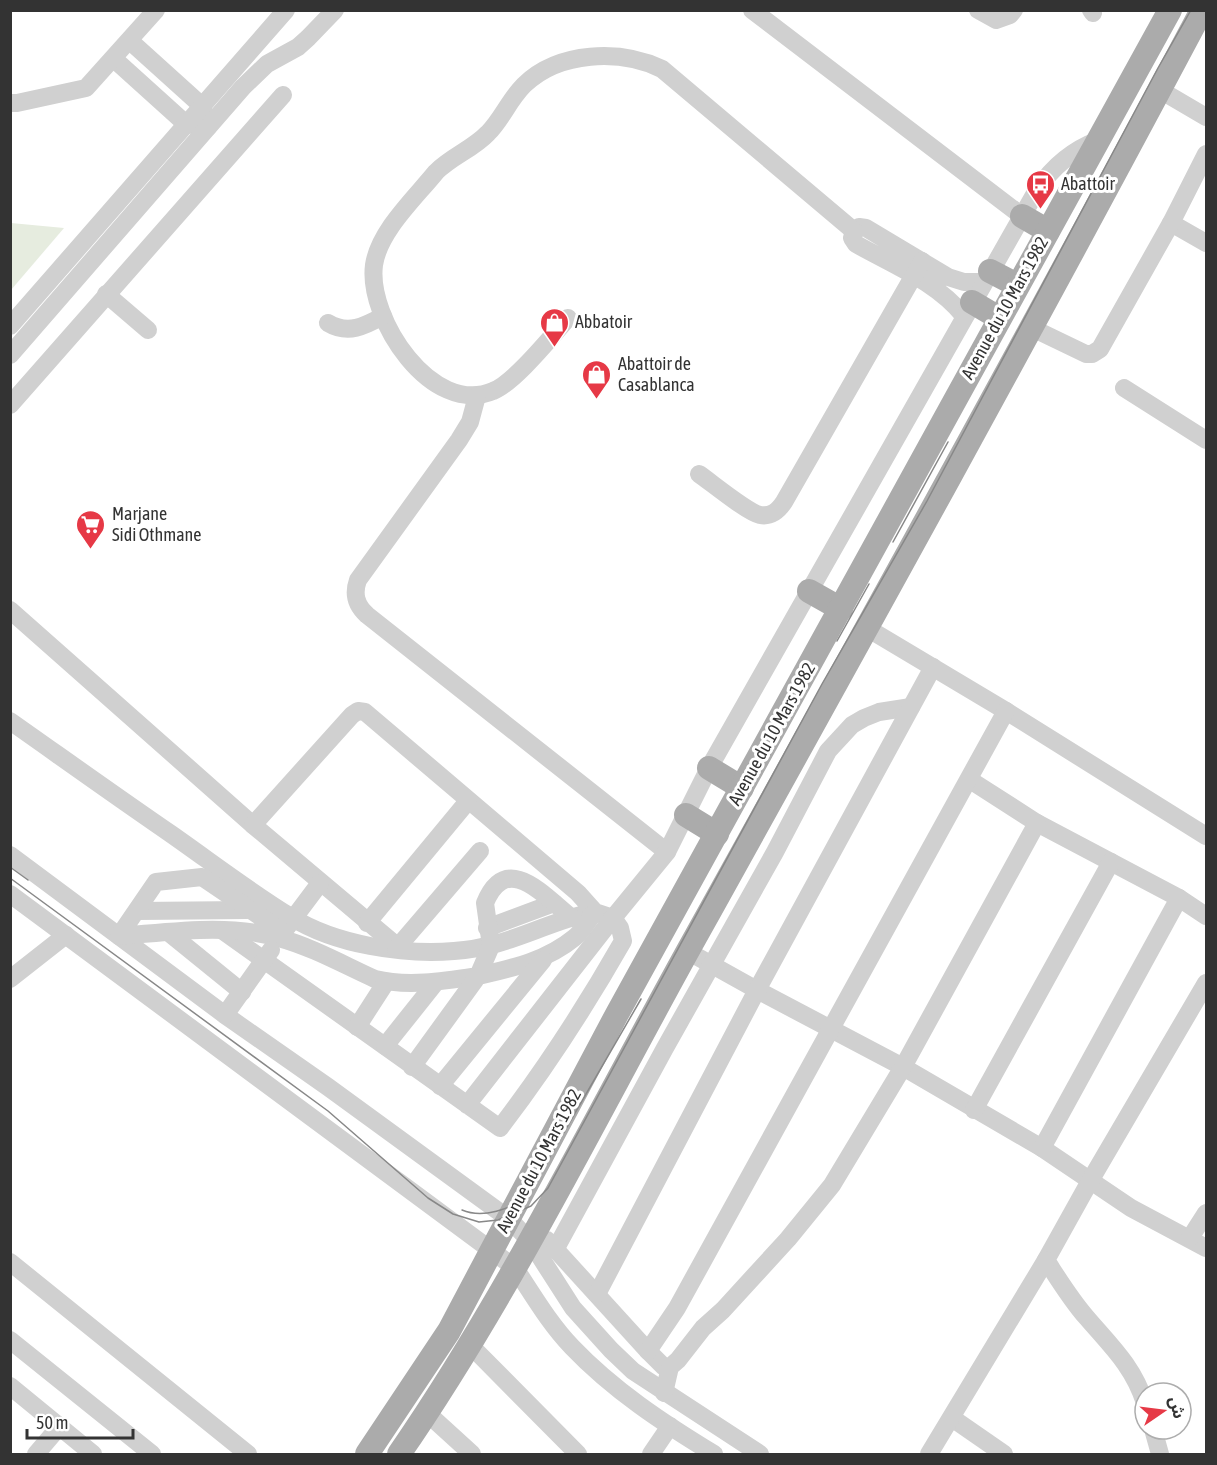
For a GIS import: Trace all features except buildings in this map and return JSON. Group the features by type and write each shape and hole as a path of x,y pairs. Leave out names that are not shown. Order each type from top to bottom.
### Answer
{"main road":[{"name":"Avenue du 10 Mars 1982","path":"367,1455 449,1331 617,1014 1170,10"},
{"name":"Avenue du 10 Mars 1982","path":"399,1455 470,1345 534,1234 687,951 1032,328 1202,10"},
{"path":"1022,216 1048,231"},
{"path":"977,293 1017,285"},
{"path":"977,293 999,318"},
{"path":"809,591 841,609"},
{"path":"709,768 742,788"},
{"path":"686,814 717,834"}],"street":[{"path":"10,102 18,103 86,88 156,10"},
{"path":"10,326 286,10"},
{"path":"10,356 256,73 267,64 298,47 335,10"},
{"path":"752,10 1022,216"},
{"path":"978,10 996,20 1010,15 1014,10"},
{"path":"130,41 202,106 208,127"},
{"path":"568,318 507,384 477,396 459,395 450,392 422,372 399,347 384,316 374,285 374,264 384,236 399,217 446,162 470,148 490,131 517,92 533,77 559,64 607,56 634,58 662,69 854,231 852,238 856,244 917,268 964,282 977,293"},
{"path":"114,59 186,124 208,127"},
{"path":"1160,90 1206,117"},
{"path":"10,405 283,95"},
{"path":"467,1105 667,852 709,768 1037,190 1051,170 1070,154 1099,140"},
{"path":"1032,328 1086,354 1092,354 1100,349 1171,223 1206,154"},
{"path":"1171,223 1206,243"},
{"path":"917,268 942,292 977,293"},
{"path":"699,474 756,514 768,515 777,511 917,268"},
{"path":"106,294 148,330"},
{"path":"328,323 352,330 366,326 384,316"},
{"path":"1124,388 1206,440"},
{"path":"477,396 470,422 459,440 358,580 355,592 358,605 367,615 667,852"},
{"path":"10,610 253,825 397,948"},
{"path":"867,628 1006,711 1206,836"},
{"path":"597,1294 757,990 933,667"},
{"path":"555,1250 828,751 852,725 864,718 879,712 911,707"},
{"path":"253,825 352,715 358,711 365,712 578,894 594,912"},
{"path":"648,1351 677,1308 1006,711"},
{"path":"11,723 285,930"},
{"path":"970,780 1038,823 1179,898 1206,916"},
{"path":"367,923 468,801"},
{"path":"664,1393 670,1367 819,1202 844,1167 903,1067 1038,823"},
{"path":"397,948 480,851"},
{"path":"10,855 225,1014 555,1250 648,1351 664,1367 670,1367"},
{"path":"974,1110 1111,861"},
{"path":"119,936 156,882 202,877 247,910 375,979 386,982 436,982 478,976 525,965 547,956 576,938 594,912"},
{"path":"411,1067 478,976 493,939 485,903 503,880 519,878 554,903 570,918"},
{"path":"225,1014 320,883"},
{"path":"10,894 515,1268 547,1317 571,1346 621,1392 714,1455"},
{"path":"1042,1148 1179,898"},
{"path":"493,939 554,903"},
{"path":"137,911 247,910"},
{"path":"119,936 168,932 222,931 249,931 285,930 397,948 452,951 594,912 614,918 621,928 623,941 596,989 530,1088 500,1128 411,1067 265,959 222,931"},
{"path":"168,932 242,992"},
{"path":"10,978 66,935"},
{"path":"687,951 903,1067 1042,1148 1131,1208 1206,1248"},
{"path":"440,1086 547,956"},
{"path":"357,1026 386,982"},
{"path":"385,1046 436,982"},
{"path":"929,1455 1046,1260 1206,983"},
{"path":"1190,1238 1206,1213"},
{"path":"534,1234 561,1290 589,1327 633,1371 760,1455"},
{"path":"1046,1260 1060,1283 1126,1363 1136,1381"},
{"path":"10,1262 248,1455"},
{"path":"10,1340 152,1455"},
{"path":"470,1345 578,1455"},
{"path":"10,1386 93,1455"},
{"path":"427,1413 472,1455"},
{"path":"952,1418 1004,1455"},
{"path":"696,1443 708,1421"},
{"path":"651,1455 670,1426"},
{"path":"36,1455 59,1427"}],"shaded area":[{"path":"10,223 64,228 11,290"}],"tram line":[{"path":"10,878 328,1111 428,1198 453,1214 479,1222 498,1220 531,1206 548,1188 822,684 927,501 1191,10"},
{"path":"893,542 948,442"},
{"path":"837,641 869,584"},
{"path":"10,867 28,880"},
{"path":"462,1210 470,1213 488,1213 505,1209 527,1196 641,999"}],"place":[{"name":"Abattoir","path":"1040,210"},
{"name":"Abbatoir","path":"554,348"},
{"name":"Abattoir de Casablanca","path":"597,400"},
{"name":"Marjane Sidi Othmane","path":"91,550"}]}
